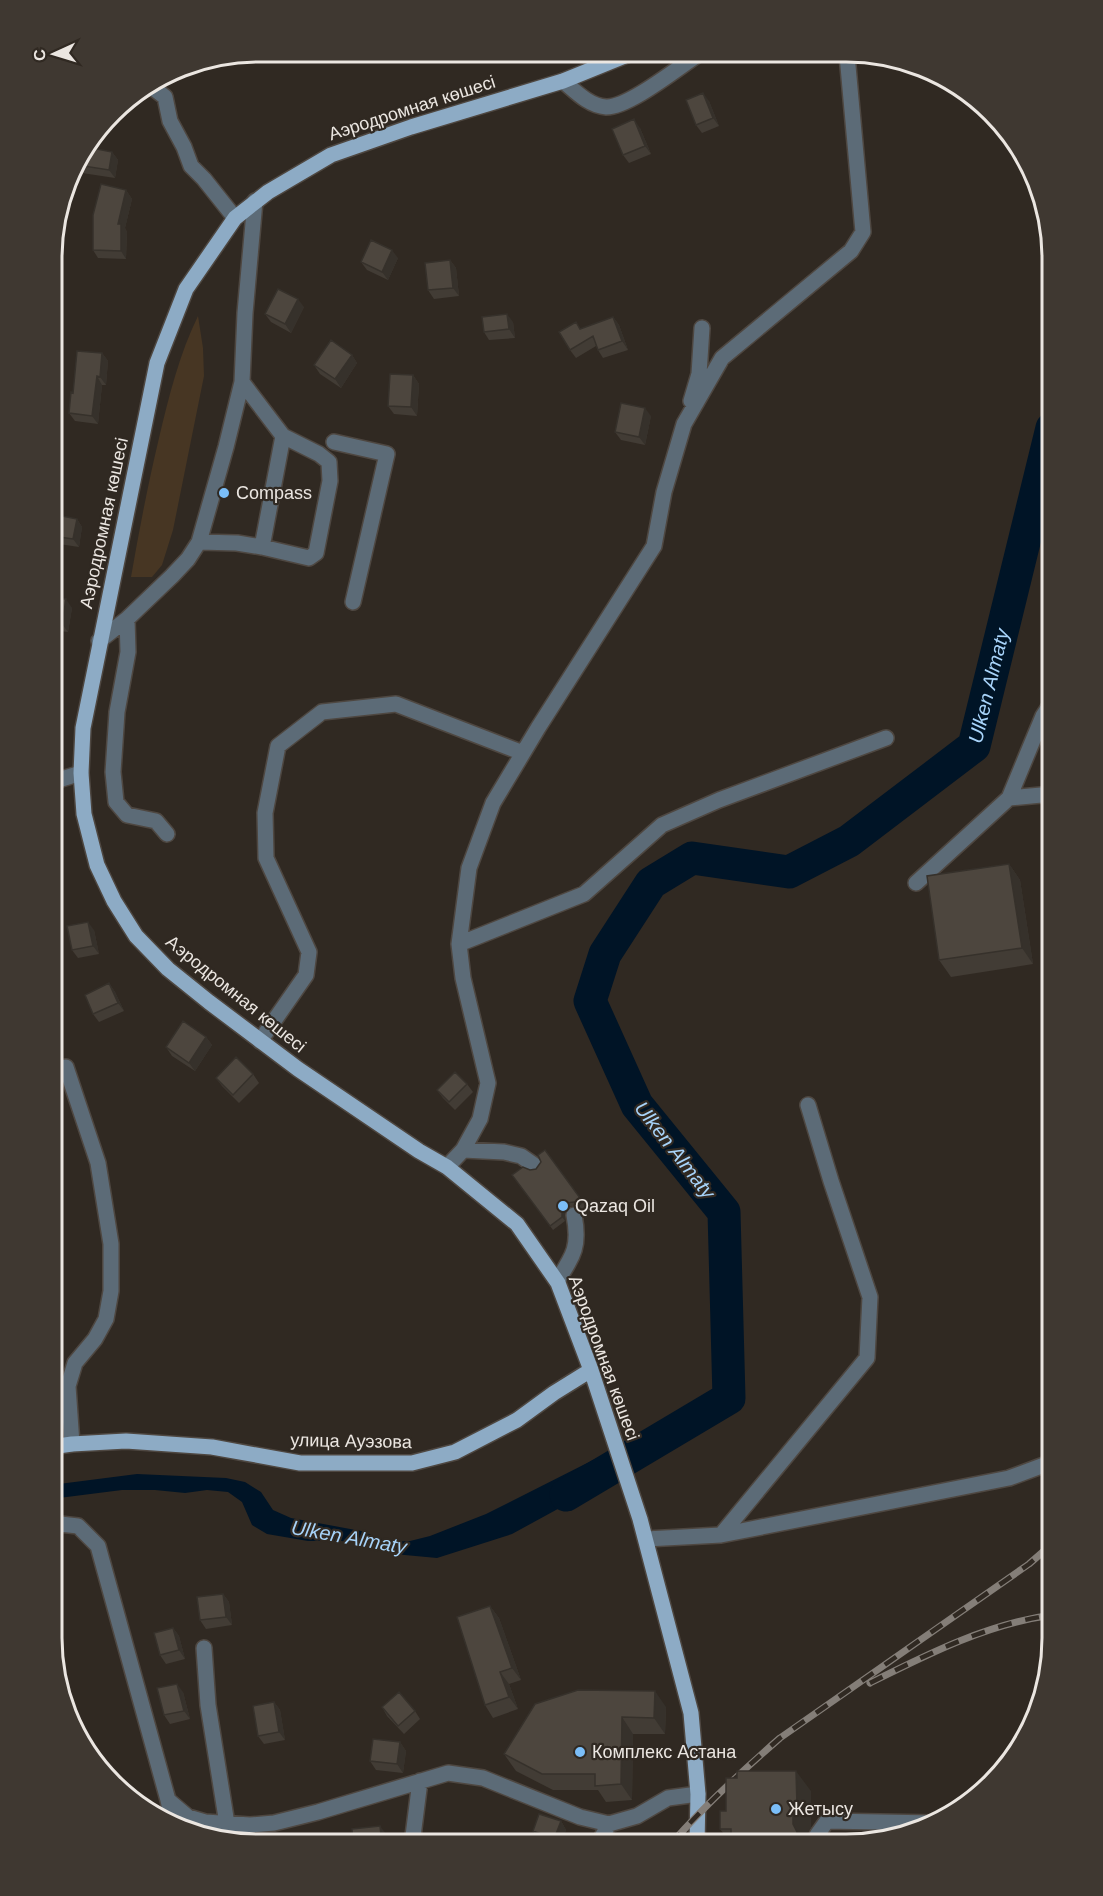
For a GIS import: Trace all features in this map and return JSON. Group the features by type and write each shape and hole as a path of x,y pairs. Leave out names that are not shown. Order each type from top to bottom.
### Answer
{"main road":[{"name":"Аэродромная көшесі","path":"610,62 563,81 411,127 331,155 255,201 235,218 186,289 157,363 99,641 83,728 81,773 84,814 97,865 114,901 136,936 168,969 260,1041 382,1126 447,1167 517,1224 557,1281 591,1370 640,1519 691,1713 698,1794 697,1834"},
{"name":"улица Ауэзова","path":"62,1445 126,1441 212,1447 300,1463 412,1463 455,1452 517,1420 591,1370"}],"street":[{"path":"563,81 588,101 607,107 629,101 687,62"},
{"path":"684,424 722,358 851,251 863,232 848,62"},
{"path":"156,90 165,97 170,121 191,166 235,218"},
{"path":"99,641 127,619 172,576 199,542 242,382 245,313 255,201"},
{"path":"447,1167 463,1150 480,1119 488,1083 463,978 459,944 469,868 493,803 654,546 664,492 699,374 702,328"},
{"path":"199,542 237,543 309,558 316,553 330,481 329,462 319,454 283,436 242,382"},
{"path":"262,547 283,436"},
{"path":"334,442 387,454 353,602"},
{"path":"127,619 128,652 114,741 113,772 116,802 127,816 156,821 168,834"},
{"path":"260,1041 306,975 309,952 266,858 265,813 278,746 322,712 396,704 523,753"},
{"path":"916,884 1009,798 1042,719"},
{"path":"459,944 584,894 662,825 719,800 886,738"},
{"path":"62,779 81,773"},
{"path":"1009,798 1042,795"},
{"path":"62,1069 66,1067 98,1163 111,1244 111,1292 106,1319 75,1363 68,1386 72,1444"},
{"path":"721,1535 867,1358 870,1297 808,1105"},
{"path":"463,1150 504,1152 521,1156 534,1165"},
{"path":"557,1281 575,1250 577,1233 574,1215"},
{"path":"646,1539 721,1535 1009,1478 1041,1466"},
{"path":"62,1524 78,1526 98,1546 171,1814"},
{"path":"204,1648 208,1705 227,1824"},
{"path":"168,1800 188,1817 205,1822 250,1825 274,1823 448,1773 483,1779 580,1817 609,1824 637,1816 668,1798 698,1794"},
{"path":"413,1834 420,1781"},
{"path":"818,1834 827,1821 914,1822"},
{"path":"604,1834 609,1824"}],"shaded area":[{"path":"198,316 204,376 173,530 162,565 152,577 131,577 147,490 167,407 180,361"}],"water":[{"path":"597,1458 609,1481 512,1534 437,1558 394,1554 369,1545 341,1541 308,1541 267,1534 252,1525 242,1502 228,1492 207,1490 185,1493 122,1490 62,1498 62,1484 137,1474 226,1478 245,1482 261,1492 273,1510 291,1518 361,1531 389,1542 410,1541 430,1536 486,1514"}],"building":[{"path":"703,93 713,118 696,125 686,100"},
{"path":"634,119 645,146 623,155 612,129"},
{"path":"95,149 112,152 109,170 85,166"},
{"path":"101,184 126,190 118,224 121,224 121,251 93,250 93,215"},
{"path":"371,240 392,250 382,272 361,262"},
{"path":"450,260 453,288 428,290 425,263"},
{"path":"278,289 298,299 285,324 265,314"},
{"path":"507,314 509,329 484,332 482,317"},
{"path":"613,317 622,341 598,350 593,336 570,350 559,332 576,322 580,329"},
{"path":"331,340 352,355 335,379 314,365"},
{"path":"77,351 102,353 92,416 69,413"},
{"path":"390,374 413,375 411,407 388,406"},
{"path":"621,403 645,408 639,437 615,432"},
{"path":"62,516 77,519 73,539 62,537"},
{"path":"62,599 66,599 62,624"},
{"path":"1009,864 1022,948 939,960 927,876"},
{"path":"88,922 93,946 72,950 67,926"},
{"path":"109,983 118,1003 93,1014 85,995"},
{"path":"183,1021 206,1037 189,1063 166,1047"},
{"path":"236,1057 253,1074 233,1095 216,1078"},
{"path":"455,1072 467,1084 449,1102 437,1090"},
{"path":"545,1150 583,1202 579,1205 574,1202 565,1203 562,1208 562,1217 550,1226 512,1175 523,1167 530,1170 536,1169 541,1162 538,1155"},
{"path":"223,1594 226,1617 200,1620 197,1597"},
{"path":"490,1606 512,1668 500,1672 509,1697 485,1705 457,1617"},
{"path":"173,1628 179,1650 160,1655 154,1633"},
{"path":"177,1684 184,1711 164,1715 157,1688"},
{"name":"Комплекс Астана","path":"578,1690 655,1691 654,1718 622,1717 621,1784 595,1786 595,1774 542,1774 504,1754 535,1704"},
{"path":"399,1692 415,1711 398,1726 382,1707"},
{"path":"274,1702 279,1732 258,1736 253,1706"},
{"path":"373,1739 400,1742 397,1764 370,1761"},
{"path":"737,1771 796,1771 797,1806 793,1814 793,1824 797,1834 731,1834 731,1829 720,1829 720,1811 726,1811 726,1778 737,1778"},
{"path":"539,1814 561,1821 556,1834 541,1834 533,1831"},
{"path":"380,1826 381,1834 352,1834 352,1829"}],"waterway":[{"name":"Ulken Almaty","path":"566,1495 729,1398 724,1212 637,1105 590,1001 605,954 651,883 692,858 789,872 849,841 974,746 1042,469"}],"railway":[{"path":"680,1834 724,1789 780,1738 1041,1554"},
{"path":"870,1683 936,1651 981,1633 1041,1617"}],"place":[{"name":"Compass","path":"224,493"},
{"name":"Qazaq Oil","path":"563,1206"},
{"name":"Комплекс Астана","path":"580,1752"},
{"name":"Жетысу","path":"776,1809"}]}
